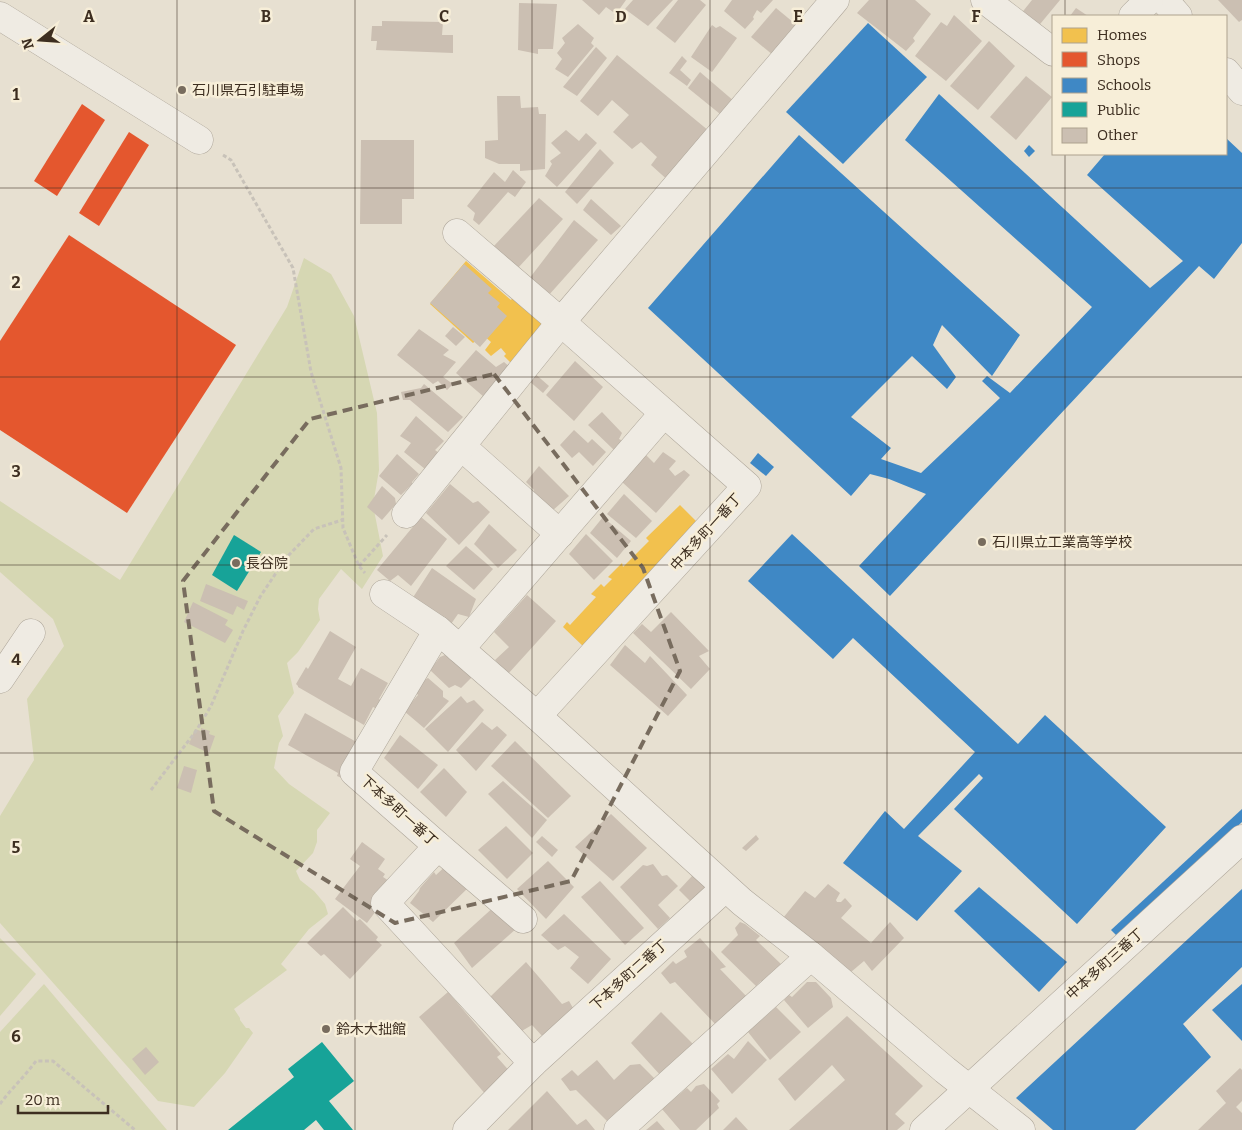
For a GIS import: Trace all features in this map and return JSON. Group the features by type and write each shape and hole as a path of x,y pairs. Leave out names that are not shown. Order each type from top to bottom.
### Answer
{"street":[{"path":"406,514 561,322 835,0"},
{"path":"985,0 1052,51"},
{"path":"1133,15 1149,0"},
{"path":"1164,0 1177,15"},
{"path":"0,16 199,140"},
{"path":"1227,73 1242,92"},
{"name":"中本多町一番丁","path":"457,233 747,486 537,716"},
{"path":"460,649 664,413"},
{"path":"461,446 560,534"},
{"path":"384,594 438,630 537,716 725,888 811,956 968,1089 1021,1130"},
{"name":"下本多町一番丁","path":"438,630 354,772 523,919"},
{"path":"0,679 30,633"},
{"name":"中本多町三番丁","path":"924,1130 1242,838"},
{"path":"438,846 385,903 533,1063"},
{"name":"下本多町二番丁","path":"467,1130 533,1063 725,888"},
{"path":"618,1130 811,956"}],"path":[{"path":"199,140 231,160 293,268 311,372 341,468 343,528 359,566 384,594"},
{"path":"359,566 406,514"},
{"path":"151,790 196,731 211,706 243,631 260,597 286,558 314,529 342,520"},
{"path":"0,1104 36,1061 53,1061 135,1130"}],"highlighted area":[{"path":"494,374 643,568 680,671 571,881 395,923 214,811 183,581 310,419"}],"green space":[{"path":"304,258 331,274 354,316 377,413 379,470 373,505 383,556 362,589 341,569 319,599 320,620 298,652 287,663 294,693 278,716 283,736 279,743 274,768 289,784 330,813 317,830 317,842 313,853 296,871 300,880 314,891 325,904 328,914 309,929 281,964 287,970 234,1009 246,1028 249,1028 253,1033 225,1073 194,1107 158,1101 0,923 0,816 34,760 27,699 64,646 53,619 0,572 0,501 120,580 287,307"},
{"path":"0,938 36,974 0,1016"},
{"path":"44,984 167,1130 0,1130 0,1032"}],"building: Homes":[{"path":"466,261 511,300 514,296 549,328 514,366 504,356 506,354 501,348 491,356 485,350 491,342 483,335 473,343 430,304"},
{"path":"680,505 696,521 585,648 563,627 567,622 570,625 596,597 591,594 601,584 604,587 612,579 608,577 622,563 623,567 649,541 646,538"}],"building: Shops":[{"path":"82,104 105,120 57,196 34,181"},
{"path":"129,132 149,145 99,226 79,213"},
{"path":"69,235 236,345 127,513 0,430 0,341"}],"building: Schools":[{"path":"868,23 927,77 843,164 786,112"},
{"path":"939,94 1150,288 1183,261 1087,175 1104,155 1227,155 1227,139 1242,153 1242,243 1214,279 1199,266 890,596 859,566 926,494 889,479 870,474 851,496 648,308 799,135 1020,335 992,376 942,325 933,345 956,377 947,389 912,356 851,417 891,448 881,459 921,473 1000,398 982,381 987,376 1010,393 1092,307 905,140"},
{"path":"1029,145 1035,151 1029,157 1024,151"},
{"path":"758,453 774,467 766,476 750,463"},
{"path":"792,534 1018,744 1045,715 1166,827 1077,924 954,809 983,778 979,774 918,836 962,871 917,921 843,863 885,811 904,829 975,752 853,638 833,659 748,581"},
{"path":"1242,809 1242,822 1118,937 1111,930"},
{"path":"979,887 1067,962 1039,992 954,911"},
{"path":"1242,889 1242,967 1183,1024 1211,1057 1135,1130 1053,1130 1016,1098"},
{"path":"1242,984 1242,1041 1212,1010"}],"building: Public":[{"name":"長谷院","path":"234,535 261,552 237,591 212,575"},
{"name":"鈴木大拙館","path":"322,1042 354,1081 329,1101 353,1130 324,1130 316,1120 304,1130 228,1130 294,1077 288,1069"}],"building: Other":[{"path":"582,0 626,0 616,14 606,7 599,15"},
{"path":"633,0 673,0 648,26 625,9"},
{"path":"678,0 700,0 706,5 675,43 656,28"},
{"path":"732,0 773,0 761,13 757,10 753,17 754,19 745,29 724,11"},
{"path":"869,0 915,0 931,14 913,38 915,41 906,51 857,13"},
{"path":"1032,0 1060,0 1036,29 1020,15"},
{"path":"1218,0 1242,0 1242,20 1239,22"},
{"path":"519,3 557,4 553,49 538,49 538,54 518,50"},
{"path":"776,8 799,27 773,55 751,37"},
{"path":"1076,8 1086,15 1071,15"},
{"path":"954,15 982,41 946,81 915,56 941,22 947,26"},
{"path":"382,21 443,22 442,35 453,35 453,53 376,50 377,41 371,41 372,26 382,26"},
{"path":"578,24 594,38 591,43 594,46 568,77 555,69 562,59 557,53 565,43 562,38"},
{"path":"712,25 716,28 720,26 737,38 712,72 691,57"},
{"path":"989,41 1015,66 978,110 950,86"},
{"path":"596,47 607,58 577,96 563,87"},
{"path":"617,55 709,131 671,183 651,165 657,157 641,142 632,149 613,132 629,115 612,100 598,116 580,101"},
{"path":"682,56 687,61 680,70 691,80 687,86 669,73"},
{"path":"700,72 735,102 725,118 688,88"},
{"path":"1026,76 1052,97 1016,140 990,117"},
{"path":"497,96 520,96 521,108 538,107 539,114 546,114 545,169 520,171 520,164 499,164 485,158 485,141 498,140"},
{"path":"566,130 579,141 586,133 597,143 557,187 545,176 552,164 550,161 561,153 551,143"},
{"path":"361,140 414,140 414,199 402,199 402,224 360,224"},
{"path":"600,149 614,163 577,204 565,192"},
{"path":"513,170 526,182 515,197 508,192 479,225 473,220 475,213 467,206 494,172 505,182"},
{"path":"539,198 563,219 518,268 493,247"},
{"path":"591,199 621,226 611,235 583,210"},
{"path":"574,220 598,240 548,296 529,279"},
{"path":"464,264 492,289 488,293 500,303 497,307 507,316 480,347 430,303"},
{"path":"453,327 465,337 456,346 445,336"},
{"path":"419,329 449,350 443,355 456,362 443,377 453,384 447,390 438,381 433,384 397,355"},
{"path":"476,350 496,367 504,362 511,368 484,397 456,373"},
{"path":"575,361 603,387 574,421 546,395"},
{"path":"533,372 549,386 543,393 528,380"},
{"path":"424,384 463,417 448,432 410,400 403,400 401,392 421,388"},
{"path":"602,412 622,433 619,439 623,441 614,450 588,425"},
{"path":"416,416 444,441 435,450 439,453 425,469 404,452 411,443 400,436"},
{"path":"574,430 588,443 592,439 606,452 593,466 579,452 572,458 560,445"},
{"path":"663,452 676,461 669,469 675,476 684,470 690,475 656,513 621,481 645,454 654,463"},
{"path":"397,454 419,474 401,495 379,476"},
{"path":"539,466 569,496 552,511 532,494 534,490 526,482"},
{"path":"450,484 473,503 478,501 490,512 459,545 426,513"},
{"path":"382,486 395,498 396,504 382,520 367,507"},
{"path":"624,494 652,521 636,538 607,514"},
{"path":"421,517 447,539 411,586 398,575 390,581 377,570"},
{"path":"603,517 631,541 617,558 590,533"},
{"path":"489,524 517,550 498,568 474,544"},
{"path":"586,534 613,561 594,580 569,554"},
{"path":"466,546 493,569 474,590 446,566"},
{"path":"432,568 476,599 469,617 458,614 451,624 412,599"},
{"path":"206,584 248,601 244,610 237,606 233,615 200,601"},
{"path":"527,595 556,621 508,674 495,660 509,647 494,632"},
{"path":"193,602 228,620 225,625 233,630 225,643 184,622"},
{"path":"671,612 709,651 699,656 710,669 691,689 633,633 642,624 651,632"},
{"path":"330,631 356,647 338,679 351,686 361,668 388,683 379,699 382,701 377,709 373,707 364,725 298,687 296,684 306,667 308,669"},
{"path":"625,645 645,663 650,656 687,695 668,716 610,665"},
{"path":"445,655 472,677 461,688 455,685 449,688 430,670 440,657"},
{"path":"428,678 443,691 443,697 449,701 424,728 404,711 418,695 414,690 422,681"},
{"path":"461,696 467,703 474,700 484,710 448,752 425,729"},
{"path":"305,713 360,744 342,778 337,776 338,773 288,745"},
{"path":"482,722 492,730 497,726 507,735 476,771 456,750"},
{"path":"201,728 210,731 209,734 215,736 209,753 189,744 195,729 201,731"},
{"path":"400,735 438,765 418,789 384,758"},
{"path":"515,741 571,796 548,818 491,766"},
{"path":"184,766 197,770 191,793 177,788"},
{"path":"444,768 467,792 446,817 420,792"},
{"path":"503,781 547,820 532,838 488,794"},
{"path":"611,814 647,848 613,881 575,847"},
{"path":"506,826 533,853 507,879 478,850"},
{"path":"756,835 759,839 746,851 742,848"},
{"path":"542,836 558,850 552,857 536,842"},
{"path":"362,842 385,859 378,869 385,874 383,877 395,885 367,923 335,899 360,866 350,859"},
{"path":"548,861 574,887 546,919 517,889"},
{"path":"450,862 472,884 433,922 410,903 434,872 436,875"},
{"path":"653,864 662,876 667,875 678,886 658,905 670,918 658,929 620,887 643,865"},
{"path":"693,875 706,888 692,903 679,890"},
{"path":"600,881 644,928 625,945 581,897"},
{"path":"828,884 840,893 836,900 837,902 841,902 845,898 852,906 841,918 871,943 890,922 904,938 872,971 864,961 851,972 783,918 805,891 815,898"},
{"path":"496,905 517,928 472,968 454,943"},
{"path":"343,907 357,921 360,919 378,937 376,940 382,945 350,979 324,954 321,956 307,943"},
{"path":"564,914 611,959 588,984 570,968 579,957 565,946 558,950 541,935"},
{"path":"740,922 760,936 756,940 782,965 764,984 761,981 756,986 721,952 738,935 735,928"},
{"path":"700,938 726,967 720,969 748,998 718,1027 675,982 670,984 661,973 673,961 676,964 687,957 684,951"},
{"path":"526,962 562,1004 569,1001 573,1008 544,1038 532,1025 520,1032 490,997"},
{"path":"807,982 816,982 831,998 833,1007 808,1028 784,1000 789,995 792,997"},
{"path":"448,992 501,1054 497,1057 512,1074 487,1096 419,1017"},
{"path":"776,1007 801,1032 770,1060 748,1032"},
{"path":"661,1012 695,1046 662,1077 631,1043"},
{"path":"847,1016 923,1086 895,1114 905,1123 897,1130 789,1130 845,1080 832,1065 795,1101 778,1079"},
{"path":"748,1041 767,1060 732,1094 711,1069 728,1054 734,1059"},
{"path":"146,1047 159,1062 145,1075 132,1059"},
{"path":"597,1060 614,1080 630,1065 640,1064 658,1082 609,1123 576,1090 570,1091 561,1079 572,1070 578,1076"},
{"path":"1240,1068 1242,1070 1242,1101 1236,1107 1242,1113 1242,1130 1198,1130 1226,1103 1216,1091"},
{"path":"704,1084 720,1101 717,1104 719,1108 696,1130 680,1130 662,1109 687,1088 691,1092 696,1086"},
{"path":"547,1091 577,1125 586,1119 595,1130 508,1130"},
{"path":"736,1117 748,1130 723,1130"},
{"path":"657,1121 665,1130 646,1130"}],"place":[{"name":"石川県石引駐車場","path":"182,90"},
{"name":"石川県立工業高等学校","path":"982,542"},
{"name":"長谷院","path":"236,563"},
{"name":"鈴木大拙館","path":"326,1029"}]}
